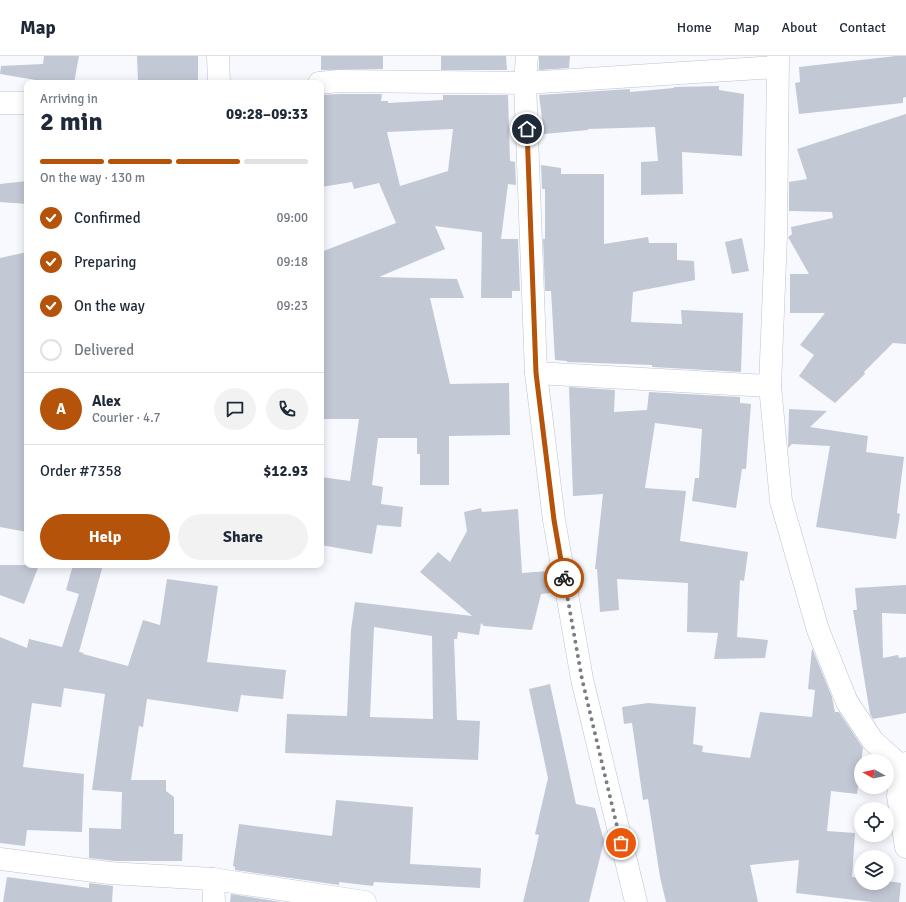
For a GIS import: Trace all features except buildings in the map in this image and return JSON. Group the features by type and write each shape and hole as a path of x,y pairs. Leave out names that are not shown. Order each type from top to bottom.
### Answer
{"street":[{"path":"218,56 219,80"},
{"path":"527,56 525,84 536,373 554,520 582,679 636,902"},
{"path":"324,82 339,81 525,84 778,61 776,236 770,386 781,501 818,630 847,702 873,741 904,764 898,796 906,847"},
{"path":"0,103 24,103"},
{"path":"536,373 770,386"},
{"path":"0,859 109,873 214,879 365,902"},
{"path":"214,879 214,902"}],"way so far":[{"path":"564,578 582,679 621,843"}],"route":[{"path":"527,129 536,373 554,520 564,578"}]}
